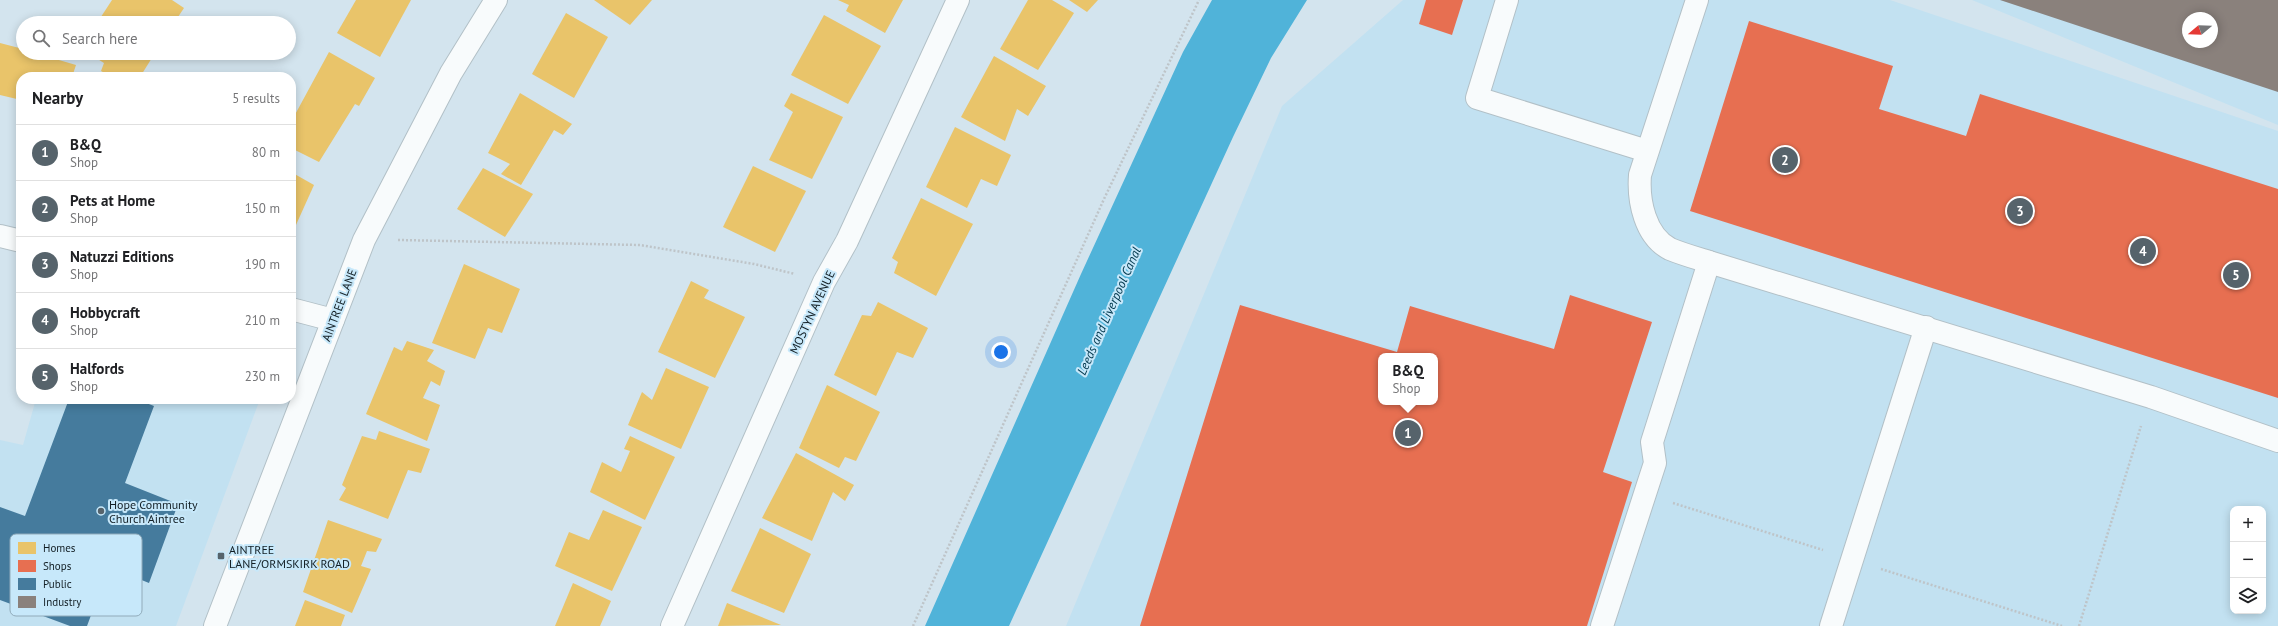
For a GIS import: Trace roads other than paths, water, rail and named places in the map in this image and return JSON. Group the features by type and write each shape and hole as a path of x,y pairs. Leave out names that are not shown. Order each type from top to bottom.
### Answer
{"main road":[{"name":"AINTREE LANE","path":"215,626 364,240 450,73 496,0"},
{"name":"MOSTYN AVENUE","path":"672,626 824,282 847,241 958,0"},
{"path":"1507,0 1477,98 1647,151"},
{"path":"1697,0 1640,175 1638,191 1648,223 1658,240 1670,248 1708,262 1926,327 2150,397 2278,441"},
{"path":"0,236 16,240"},
{"path":"1602,626 1654,463 1652,442 1708,262"},
{"path":"296,310 333,320"},
{"path":"1831,626 1926,327"}],"water":[{"name":"Leeds and Liverpool Canal","path":"1212,0 1307,0 1271,58 1233,137 1009,626 925,626 1081,274 1183,52"}],"place":[{"name":"Pets at Home","path":"1785,160"},
{"name":"Natuzzi Editions","path":"2020,211"},
{"name":"Hobbycraft","path":"2143,251"},
{"name":"Halfords","path":"2236,275"},
{"name":"B&Q","path":"1408,433"},
{"name":"Hope Community Church Aintree","path":"101,511"},
{"name":"AINTREE LANE/ORMSKIRK ROAD","path":"221,556"}]}
